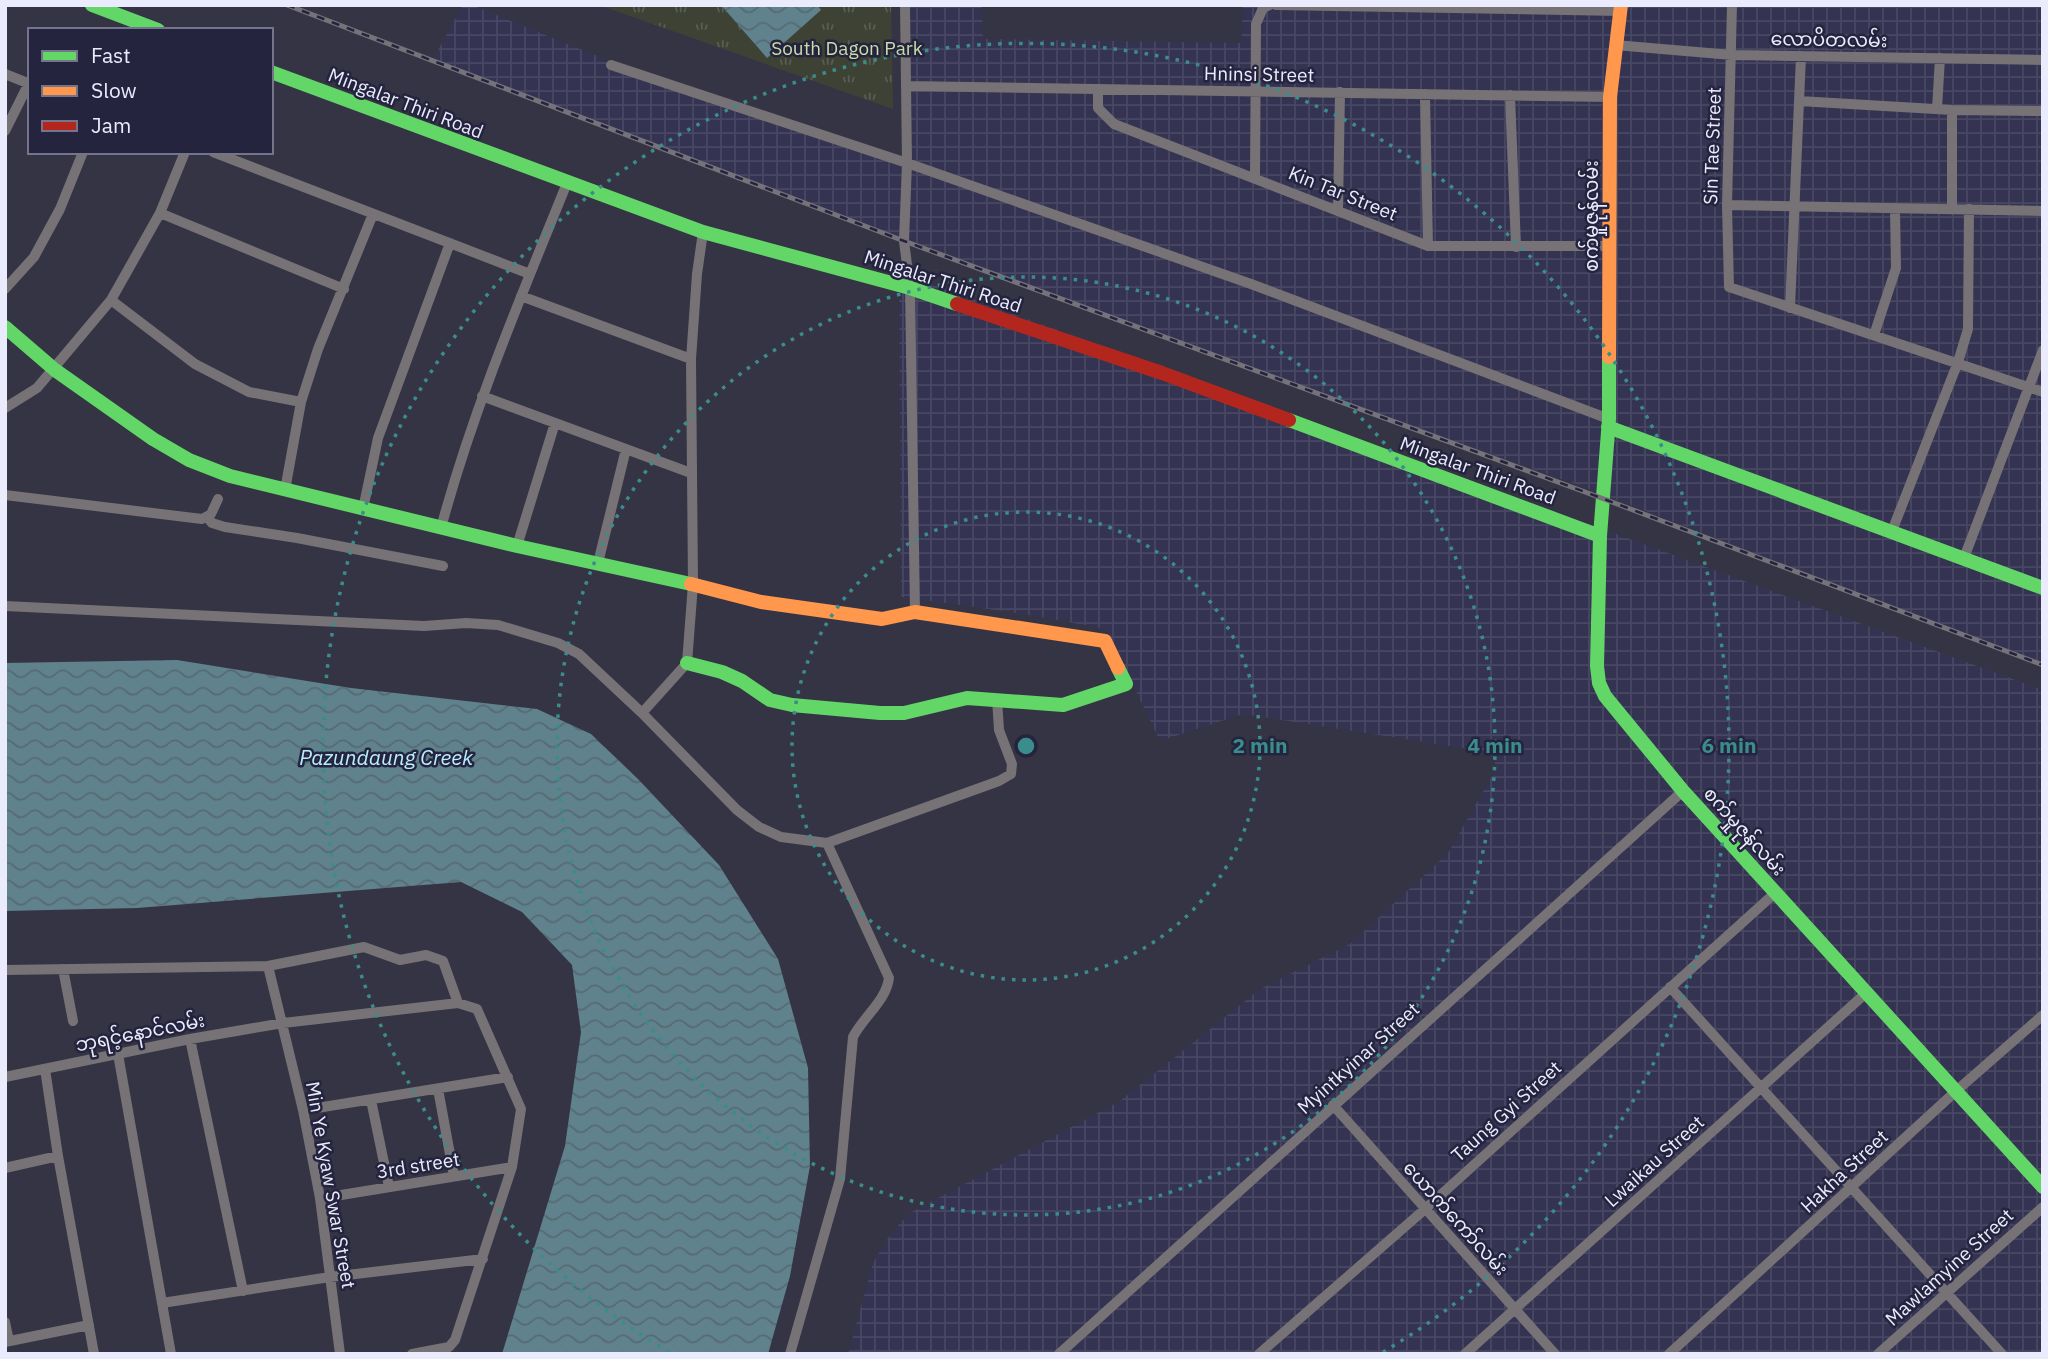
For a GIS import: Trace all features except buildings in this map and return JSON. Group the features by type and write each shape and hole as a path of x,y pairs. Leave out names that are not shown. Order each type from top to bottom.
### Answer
{"street":[{"path":"92,5 153,28"},
{"path":"905,5 907,163 904,241 910,288 915,612"},
{"path":"1255,177 1256,24 1263,8 1270,5"},
{"path":"1276,5 1621,8"},
{"name":"Sin Tae Street","path":"1732,5 1727,205 1729,287 1790,308"},
{"name":"စက်မှုဇုန်လမ်း","path":"1621,8 1610,97 1609,423 1600,536 1597,666 1599,683 1605,696 1683,790 2043,1187"},
{"name":"လောပိတလမ်း","path":"1615,45 1732,55 2043,60"},
{"path":"1801,56 1790,308 2043,392"},
{"path":"1937,109 1940,58"},
{"path":"611,65 907,163 1251,285 2043,588"},
{"name":"Mingalar Thiri Road","path":"273,73 704,232 910,288 1162,373 1600,536"},
{"path":"5,74 28,83"},
{"path":"5,131 28,85"},
{"name":"Hninsi Street","path":"907,86 1610,97"},
{"name":"Kin Tar Street","path":"1098,89 1098,108 1114,124 1428,246 1610,246"},
{"path":"1338,210 1340,92"},
{"path":"1426,94 1428,246"},
{"path":"1510,95 1516,247"},
{"path":"1799,101 1952,110 2043,111"},
{"path":"1952,110 1952,209"},
{"path":"5,289 34,257 60,209 82,154"},
{"path":"5,408 37,388 55,370 111,300 160,213 184,154"},
{"path":"218,154 530,274"},
{"path":"441,528 459,461 482,396 567,183"},
{"path":"1727,205 2043,211"},
{"path":"1874,335 1896,268 1895,208"},
{"path":"1892,531 1958,362 1968,329 1969,209"},
{"path":"160,213 344,289"},
{"path":"285,490 301,402 318,349 373,214"},
{"path":"642,713 687,663 693,584 691,359 697,274 704,232"},
{"path":"363,509 378,438 450,243"},
{"path":"522,296 691,359"},
{"path":"111,300 195,364 249,392 301,402"},
{"path":"5,327 55,370 152,439 189,460 230,476 761,602 882,619 915,612 1105,641 1126,684 1063,705 967,698 904,713 792,705 770,700 742,681 722,672 687,663"},
{"path":"1964,558 2043,350"},
{"path":"482,396 691,472"},
{"path":"517,546 555,423"},
{"path":"598,563 626,449"},
{"path":"5,495 202,519 211,514 218,499"},
{"path":"206,517 212,523 225,527 443,566"},
{"path":"5,606 424,626 466,623 498,625 558,643 579,654 642,713 737,810 759,827 781,837 827,843 999,781 1011,774 1013,764 999,730 997,699"},
{"name":"Myintkyinar Street","path":"1059,1354 1683,790"},
{"path":"790,1354 840,1179 853,1037 887,990 889,978 827,843"},
{"name":"Taung Gyi Street","path":"1259,1354 1424,1210 1775,893"},
{"path":"5,970 268,965 364,947 400,961 426,955 446,964 458,1003 477,1009 521,1109 512,1167 453,1345 412,1354"},
{"name":"Min Ye Kyaw Swar Street","path":"268,965 303,1110 320,1198 336,1353"},
{"path":"63,969 73,1021"},
{"path":"1670,986 2002,1354"},
{"name":"Lwaikau Street","path":"1465,1354 1866,993"},
{"name":"ဘုရင့်နောင်လမ်း","path":"5,1077 283,1023 458,1003"},
{"name":"Hakha Street","path":"1669,1354 2043,1015"},
{"path":"190,1039 243,1291"},
{"path":"118,1054 171,1354"},
{"path":"45,1069 94,1354"},
{"path":"317,1108 508,1077"},
{"path":"438,1089 454,1177"},
{"path":"371,1100 389,1187"},
{"name":"ယောက်ကော်လမ်း","path":"1332,1105 1555,1354"},
{"path":"5,1168 58,1156"},
{"name":"3rd street","path":"329,1197 512,1167"},
{"name":"Mawlamyine Street","path":"1878,1354 2043,1207"},
{"path":"162,1303 330,1277 483,1259"},
{"path":"5,1322 7,1342 89,1325"}],"shaded area":[{"path":"463,5 472,5 666,84 907,162 901,85 901,5 982,5 983,39 1241,43 1243,5 2043,5 2043,665 1581,486 1322,395 1013,281 432,61"},
{"path":"899,272 2043,690 2043,1354 848,1354 873,1263 892,1232 910,1213 1120,1101 1260,989 1350,944 1448,853 1497,767 1489,752 1243,714 1160,741 1106,629 1018,613 901,597"}],"green space":[{"name":"South Dagon Park","path":"599,5 891,5 893,109"}],"water":[{"path":"721,5 817,5 821,10 767,58"},
{"name":"Pazundaung Creek","path":"177,660 351,688 537,709 591,734 638,779 719,865 778,959 808,1068 810,1166 790,1276 768,1354 502,1354 565,1146 581,1032 572,965 522,912 461,882 137,908 5,911 5,663"}],"railway":[{"path":"287,5 904,241 1604,499 2043,665"}],"traffic: fast":[{"path":"92,5 153,28"},
{"path":"273,73 703,232 910,288 957,304"},
{"path":"5,327 55,370 153,439 189,460 230,476 517,546 691,584"},
{"path":"1609,357 1609,419 1600,536 1597,666 1599,683 1605,696 1683,791 2043,1187"},
{"path":"1289,420 1600,536"},
{"path":"1608,427 2043,588"},
{"path":"687,663 722,672 742,681 770,700 792,705 880,713 904,713 967,698 1063,705 1126,684 1118,668"}],"traffic: slow":[{"path":"1609,357 1610,97 1621,5"},
{"path":"691,584 761,602 882,619 915,612 1105,641 1118,668"}],"traffic: jam":[{"path":"957,304 1162,373 1289,420"}]}
